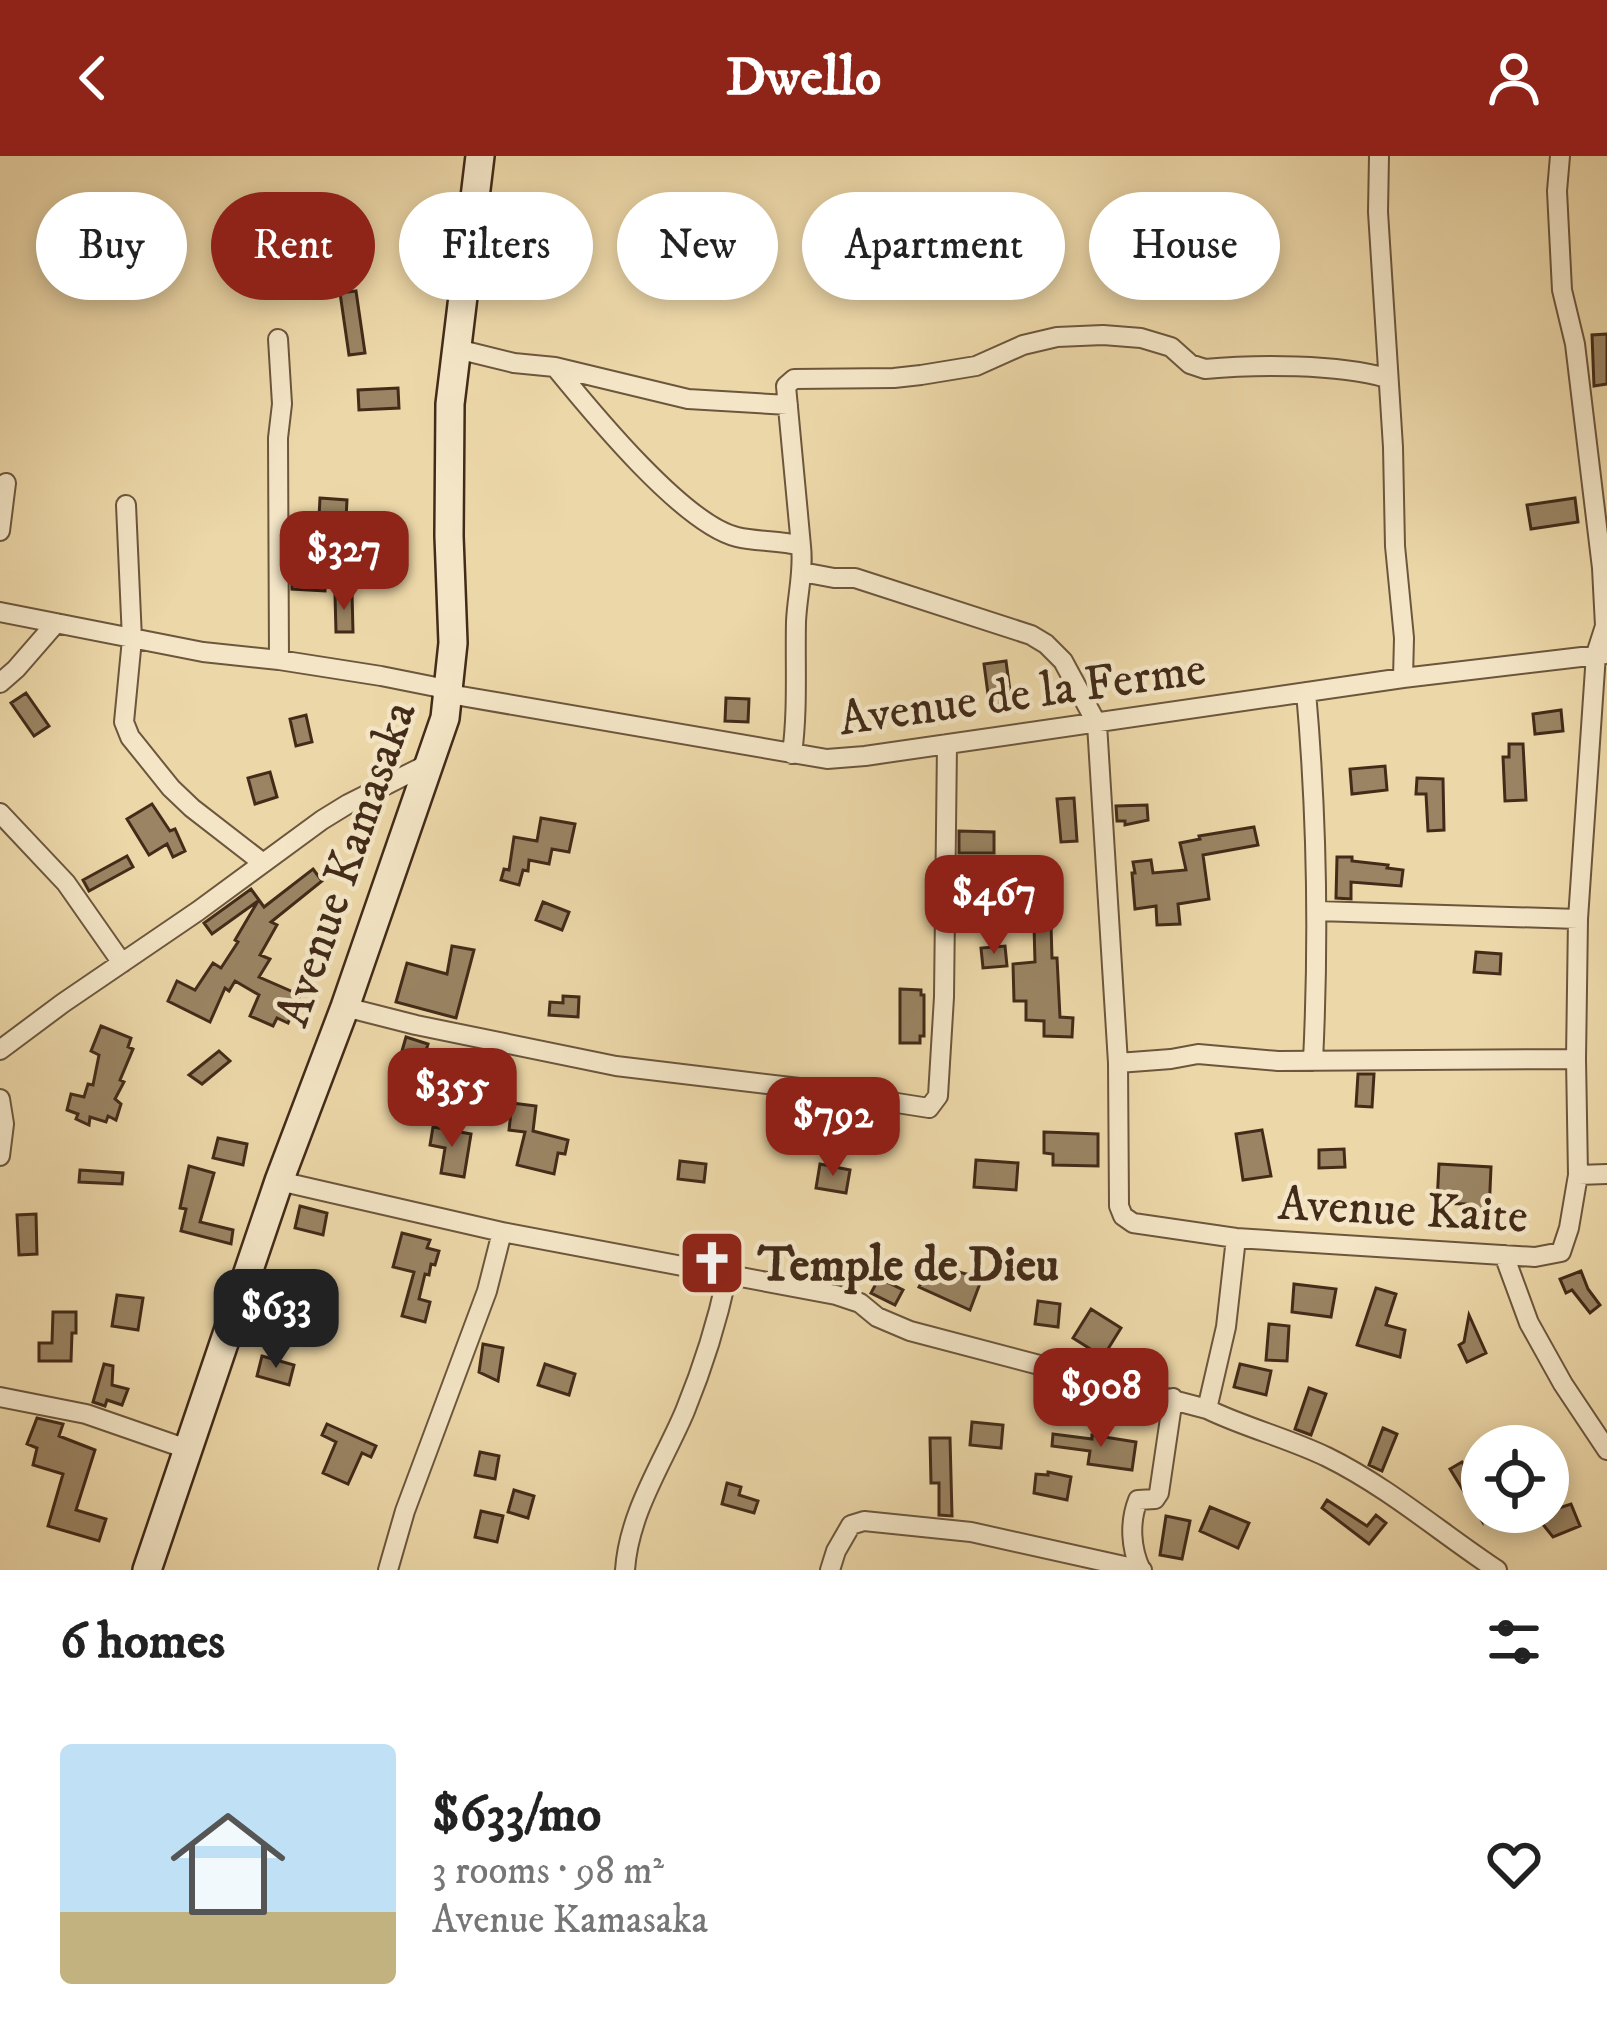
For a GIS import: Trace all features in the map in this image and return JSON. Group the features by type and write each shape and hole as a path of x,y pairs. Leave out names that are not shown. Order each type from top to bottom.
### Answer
{"street":[{"name":"Avenue Kamasaka","path":"147,1570 279,1181 445,718 453,643 450,404 480,156"},
{"path":"1379,156 1397,586 1404,638 1402,678"},
{"path":"1560,156 1562,290 1575,344 1604,566 1605,626 1578,919 1578,1175"},
{"path":"792,754 802,572 786,386 794,380 894,378 976,366 1023,345 1057,337 1103,335 1172,346 1190,364 1205,369 1360,370 1387,378"},
{"path":"278,339 282,404 278,438 279,660"},
{"path":"457,350 555,367 688,400 788,405"},
{"path":"555,367 647,472 678,500 731,535 801,546"},
{"path":"0,531 5,483"},
{"path":"126,505 132,639 124,722 130,737 171,788 263,863"},
{"path":"802,572 854,578 989,620 1031,635 1064,661 1097,724 1118,1063 1198,1054 1313,1061 1576,1058"},
{"name":"Avenue de la Ferme","path":"6,617 202,652 396,679 449,694 792,754 845,758 1602,654"},
{"path":"0,683 56,623"},
{"path":"1306,692 1316,798 1318,966 1313,1061"},
{"path":"345,1007 616,1066 929,1108 938,1096 944,997 947,744"},
{"path":"0,1050 348,804 428,764"},
{"path":"0,813 66,884 122,963"},
{"path":"1317,911 1578,919"},
{"name":"Avenue Kaite","path":"1118,1063 1119,1206 1133,1223 1236,1238 1535,1257 1561,1252 1570,1228 1578,1175 1607,1174"},
{"path":"0,1100 4,1124 0,1156"},
{"path":"279,1181 502,1232 849,1298 910,1331 1173,1398 1330,1458 1497,1570"},
{"path":"388,1570 404,1511 487,1291 502,1232"},
{"path":"1207,1409 1226,1327 1236,1238"},
{"path":"1504,1255 1529,1323 1607,1450"},
{"path":"625,1570 638,1512 701,1369 727,1276"},
{"path":"0,1397 86,1414 187,1449"},
{"path":"1142,1570 1132,1548 1134,1510 1138,1500 1155,1499 1159,1493 1173,1398"},
{"path":"830,1570 851,1526 864,1521 971,1532 1142,1570"}],"building":[{"path":"341,300 357,300 365,353 349,355"},
{"path":"1607,334 1607,384 1594,386 1592,335"},
{"path":"398,388 399,408 359,410 358,390"},
{"path":"320,498 347,500 346,519 319,517"},
{"path":"1575,498 1578,522 1531,529 1527,505"},
{"path":"292,571 326,574 325,591 292,589"},
{"path":"352,593 353,632 336,632 335,594"},
{"path":"1006,661 1012,706 990,709 984,664"},
{"path":"26,693 49,726 34,736 11,703"},
{"path":"726,698 749,699 748,722 725,721"},
{"path":"1561,710 1563,731 1535,734 1533,714"},
{"path":"306,715 312,742 296,746 290,719"},
{"path":"1509,744 1523,744 1526,800 1505,801 1503,757 1509,757"},
{"path":"1385,766 1387,790 1352,794 1350,769"},
{"path":"270,772 277,797 255,804 248,778"},
{"path":"1417,778 1443,779 1444,830 1428,831 1426,794 1416,794"},
{"path":"1074,798 1077,841 1061,842 1057,799"},
{"path":"152,804 170,831 175,829 185,851 173,857 167,844 149,855 127,819"},
{"path":"1147,805 1148,820 1125,825 1117,821 1116,806"},
{"path":"541,818 575,824 569,852 552,849 549,864 529,860 519,885 501,880 504,869 509,870 514,837 537,841"},
{"path":"1254,827 1258,845 1203,855 1209,899 1178,904 1180,924 1157,925 1156,906 1135,909 1133,862 1151,860 1153,873 1186,870 1180,843"},
{"path":"959,831 994,832 994,853 959,853"},
{"path":"127,856 133,867 89,891 83,880"},
{"path":"1337,857 1403,870 1401,886 1351,882 1351,899 1336,898"},
{"path":"313,869 322,881 271,922 277,925 260,955 270,959 259,977 300,995 288,1023 277,1018 273,1026 250,1016 259,995 235,981 229,991 225,988 210,1022 168,1001 177,981 195,990 213,963 221,968 258,901 212,934 204,923 251,889 264,907"},
{"path":"543,902 569,912 562,930 536,920"},
{"path":"1034,925 1051,925 1060,1017 1073,1018 1072,1037 1044,1036 1044,1021 1026,1020 1026,1001 1014,1001 1013,964 1035,962"},
{"path":"452,946 474,950 456,1018 396,1002 407,963 447,974"},
{"path":"1005,946 1007,966 983,968 981,948"},
{"path":"1476,952 1501,954 1500,974 1474,972"},
{"path":"900,989 921,990 924,995 920,1043 900,1043"},
{"path":"563,996 579,997 578,1017 549,1015 550,1002 563,1003"},
{"path":"101,1026 131,1038 128,1047 133,1049 115,1099 121,1104 116,1120 90,1117 89,1125 67,1110 71,1094 84,1097 88,1084 93,1085 99,1055 91,1051"},
{"path":"406,1037 428,1044 420,1071 398,1065"},
{"path":"219,1051 230,1061 202,1084 189,1075"},
{"path":"1358,1074 1374,1074 1372,1107 1356,1106"},
{"path":"512,1103 536,1106 533,1131 568,1140 565,1154 558,1153 554,1174 517,1165 525,1132 509,1130"},
{"path":"433,1127 471,1134 464,1177 441,1173 445,1148 430,1145"},
{"path":"1262,1130 1271,1176 1243,1180 1236,1134"},
{"path":"1044,1132 1098,1134 1098,1166 1053,1165 1053,1154 1044,1153"},
{"path":"218,1138 247,1144 243,1165 213,1158"},
{"path":"1344,1149 1345,1167 1319,1168 1319,1150"},
{"path":"976,1160 1018,1163 1016,1190 974,1187"},
{"path":"680,1161 706,1164 704,1182 678,1179"},
{"path":"820,1164 850,1170 846,1193 816,1188"},
{"path":"1439,1164 1491,1167 1489,1213 1464,1212 1465,1204 1437,1203"},
{"path":"189,1166 214,1173 200,1222 233,1230 231,1244 181,1231 186,1209 180,1208"},
{"path":"80,1170 123,1173 122,1184 79,1182"},
{"path":"300,1206 327,1213 323,1235 295,1228"},
{"path":"36,1214 37,1254 19,1255 17,1215"},
{"path":"402,1233 430,1240 427,1248 439,1251 429,1275 425,1274 419,1299 430,1302 425,1322 402,1316 414,1272 393,1267"},
{"path":"928,1271 957,1280 959,1272 982,1278 970,1310 919,1287"},
{"path":"1581,1271 1600,1305 1590,1313 1572,1290 1566,1293 1560,1279"},
{"path":"879,1278 903,1290 895,1305 871,1293"},
{"path":"1294,1284 1336,1289 1331,1317 1292,1312"},
{"path":"1376,1288 1396,1294 1386,1325 1405,1330 1400,1357 1357,1345"},
{"path":"117,1295 143,1298 138,1330 112,1326"},
{"path":"1038,1301 1060,1304 1058,1327 1035,1324"},
{"path":"1091,1309 1121,1328 1103,1357 1073,1338"},
{"path":"53,1312 76,1312 71,1361 39,1361 39,1343 52,1343"},
{"path":"1469,1315 1486,1353 1467,1362 1459,1345 1464,1342"},
{"path":"1269,1324 1289,1326 1287,1361 1266,1360"},
{"path":"483,1344 503,1348 498,1381 479,1372"},
{"path":"262,1356 294,1365 289,1385 257,1376"},
{"path":"104,1364 113,1366 112,1385 128,1389 122,1405 93,1402"},
{"path":"545,1364 575,1374 569,1395 538,1385"},
{"path":"1240,1364 1271,1371 1266,1395 1234,1387"},
{"path":"1309,1388 1326,1394 1311,1435 1295,1429"},
{"path":"37,1418 63,1424 59,1436 95,1450 76,1510 106,1519 99,1541 48,1526 63,1474 33,1465 37,1448 27,1444"},
{"path":"972,1422 1003,1425 1001,1448 970,1445"},
{"path":"327,1424 376,1446 371,1457 362,1453 348,1484 323,1473 336,1442 322,1435"},
{"path":"1383,1428 1397,1434 1382,1471 1369,1465"},
{"path":"1053,1434 1136,1442 1132,1470 1088,1464 1090,1451 1052,1446"},
{"path":"930,1438 950,1438 952,1516 939,1515 939,1483 931,1483"},
{"path":"480,1452 499,1456 495,1479 475,1475"},
{"path":"1461,1463 1461,1487 1450,1469"},
{"path":"1036,1474 1071,1477 1067,1500 1034,1493"},
{"path":"727,1483 741,1487 739,1495 758,1501 754,1513 722,1504"},
{"path":"514,1490 534,1496 528,1518 508,1512"},
{"path":"1327,1500 1367,1526 1376,1515 1386,1523 1369,1544 1322,1508"},
{"path":"1571,1504 1580,1526 1569,1530 1569,1505"},
{"path":"1210,1507 1249,1523 1238,1548 1200,1531"},
{"path":"481,1511 503,1516 497,1542 475,1537"},
{"path":"1166,1516 1190,1521 1182,1559 1160,1555"}],"place":[{"name":"Temple de Dieu","path":"712,1263"}]}
